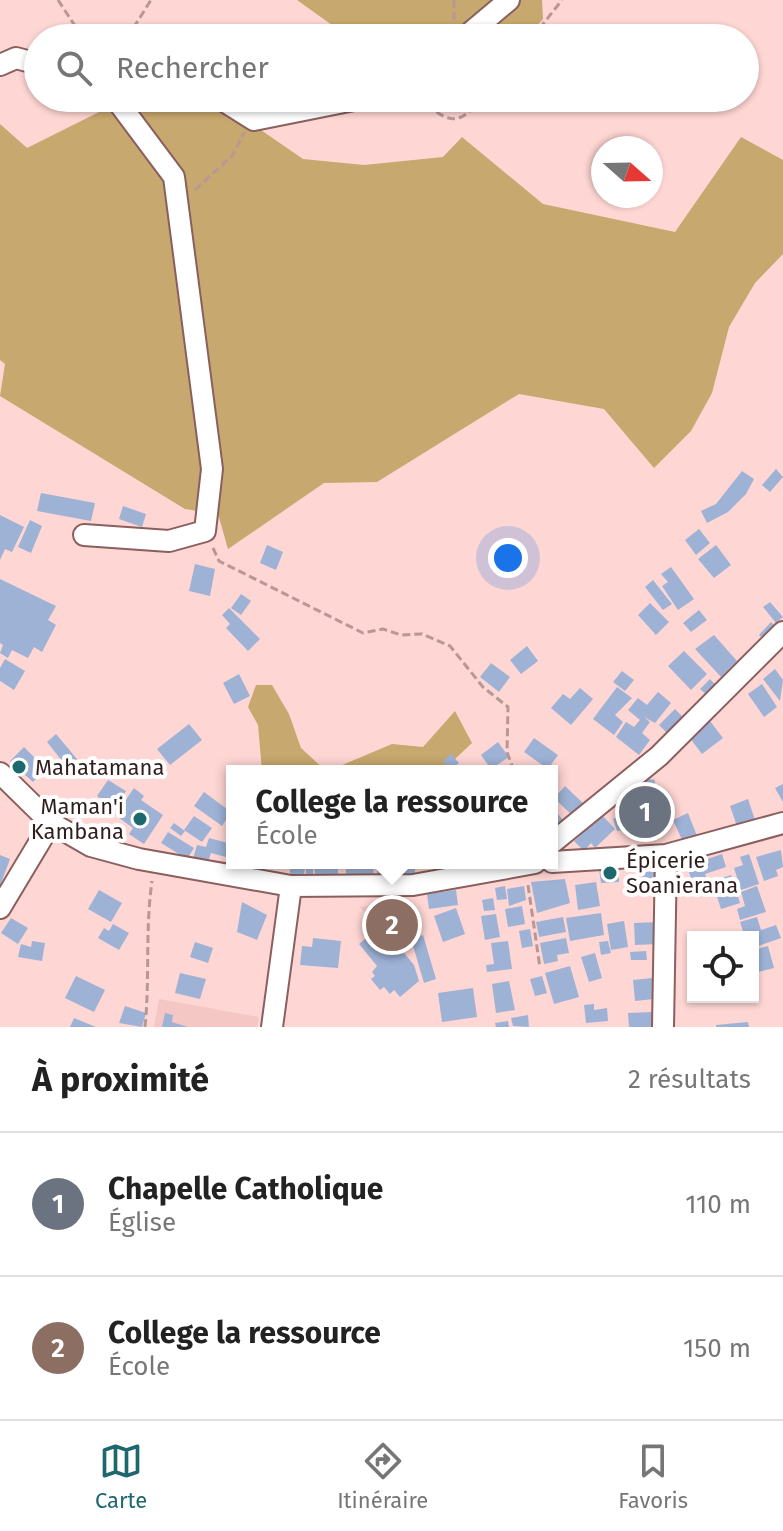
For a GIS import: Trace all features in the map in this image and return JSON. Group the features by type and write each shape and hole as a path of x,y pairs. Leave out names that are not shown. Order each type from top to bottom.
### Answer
{"street":[{"path":"474,24 509,0"},
{"path":"0,65 16,58 24,60"},
{"path":"84,535 169,541 205,531 212,469 174,177 125,112"},
{"path":"241,112 254,120 294,112"},
{"path":"558,838 659,756 783,632"},
{"path":"0,773 51,823 91,846 155,862 291,886 413,885 502,869"},
{"path":"0,908 51,823"},
{"path":"558,862 666,855 783,823"},
{"path":"663,1027 666,855"},
{"path":"272,1027 291,886"}],"path":[{"path":"58,0 74,24"},
{"path":"136,24 151,0"},
{"path":"454,0 458,24"},
{"path":"543,24 562,0"},
{"path":"437,112 448,120 468,116 471,112"},
{"path":"180,213 201,182 232,156 254,120"},
{"path":"205,531 219,561 363,633 383,629 401,635 422,634 450,646 483,687 508,707 507,752 512,765"},
{"path":"145,1027 149,990 148,911 155,862"},
{"path":"530,869 540,968"}],"shaded area":[{"path":"297,0 542,0 543,19 539,24 330,24"},
{"path":"99,112 234,112 303,159 364,165 443,157 462,137 543,204 675,232 741,137 783,160 783,254 755,283 729,327 712,393 691,431 654,468 604,409 519,394 377,482 324,483 228,549 218,514 185,509 0,396 5,364 0,360 0,124 27,148"},
{"path":"256,685 272,685 289,714 301,748 319,765 261,765 258,725 248,707"},
{"path":"455,711 472,743 448,765 342,765 392,744 423,747"},
{"path":"403,903 408,943 395,943 360,907"},
{"path":"159,999 259,1017 257,1027 154,1027"}],"building":[{"path":"776,469 783,477 770,492 762,485"},
{"path":"742,471 754,479 746,494 728,512 707,523 701,511 716,504"},
{"path":"41,493 95,503 91,521 37,511"},
{"path":"123,506 146,514 142,527 119,519"},
{"path":"0,515 24,527 12,552 5,549 0,560"},
{"path":"30,520 42,526 31,553 18,547"},
{"path":"699,529 710,543 696,555 685,540"},
{"path":"267,545 283,552 276,570 260,563"},
{"path":"716,545 731,565 714,578 698,559"},
{"path":"195,564 215,569 210,596 189,591"},
{"path":"671,567 694,599 678,610 662,586 668,582 661,574"},
{"path":"0,579 56,606 48,620 56,625 42,652 34,647 28,658 12,650 8,658 0,653 3,645 0,643"},
{"path":"653,580 672,604 663,610 645,587"},
{"path":"241,594 251,601 241,615 231,608"},
{"path":"770,602 783,617 776,623 763,607"},
{"path":"650,603 669,622 656,635 638,615"},
{"path":"229,608 260,639 248,651 226,628 230,624 222,615"},
{"path":"699,610 707,620 691,632 683,623"},
{"path":"771,622 776,627 764,639 759,635"},
{"path":"714,635 737,661 721,677 695,649"},
{"path":"527,646 538,661 521,674 510,660"},
{"path":"684,651 707,674 691,690 668,666"},
{"path":"5,659 25,671 14,690 0,681 0,668"},
{"path":"491,663 510,677 499,692 480,677"},
{"path":"775,669 783,680 780,701 763,679"},
{"path":"622,671 634,680 625,691 613,682"},
{"path":"239,674 250,696 234,704 223,683"},
{"path":"710,679 717,686 707,695 700,689"},
{"path":"762,684 777,707 764,717 748,694"},
{"path":"617,687 632,698 615,715 623,722 614,735 593,719"},
{"path":"580,688 593,699 571,725 551,708 563,694 570,699"},
{"path":"658,692 671,703 655,723 644,717 650,722 642,733 650,740 639,755 616,737 626,722 634,727 640,720 628,710 638,698 647,705"},
{"path":"675,709 687,721 671,737 659,725"},
{"path":"710,721 723,738 702,754 689,737"},
{"path":"189,724 202,740 170,765 157,749"},
{"path":"56,734 77,759 67,767 47,742"},
{"path":"534,738 558,755 551,765 542,765 524,752"},
{"path":"498,742 509,757 497,765 488,765 481,755"},
{"path":"24,747 46,769 33,782 10,761"},
{"path":"451,754 459,763 447,765 443,761"},
{"path":"641,778 655,780 654,789 668,800 671,809 666,831 649,840 640,840 624,830 617,831 613,819 619,816 624,799 640,788"},
{"path":"108,780 126,791 115,808 97,796"},
{"path":"783,784 783,802 775,788"},
{"path":"565,786 584,804 573,816 558,802 558,794"},
{"path":"134,788 144,796 141,800 163,815 144,844 129,834 133,828 115,815"},
{"path":"204,792 226,808 226,820 222,826 194,806"},
{"path":"51,797 68,811 61,818 44,804"},
{"path":"748,799 755,820 737,826 730,806"},
{"path":"688,813 697,836 683,842 673,820"},
{"path":"558,814 569,828 558,836"},
{"path":"602,815 615,829 595,848 591,843 584,851 574,841"},
{"path":"194,816 212,828 202,842 184,830"},
{"path":"174,823 185,831 181,836 170,828"},
{"path":"168,832 194,848 187,859 161,843"},
{"path":"209,838 226,842 226,857 211,853 207,865 192,862 197,845 206,847"},
{"path":"781,850 783,867 776,870 778,876 764,881 756,857"},
{"path":"722,854 726,867 705,874 710,888 696,893 687,866"},
{"path":"749,854 759,884 741,890 734,868 743,865 740,857"},
{"path":"0,855 10,859 0,886"},
{"path":"619,868 619,882 601,883 599,869"},
{"path":"290,869 305,869 304,878 290,877"},
{"path":"306,869 313,869 313,877 306,877"},
{"path":"314,869 338,869 338,877 315,877"},
{"path":"346,869 374,869 373,878 346,877"},
{"path":"377,869 415,869 415,874 377,874"},
{"path":"658,871 659,886 643,887 642,872"},
{"path":"731,875 740,903 721,909 712,881"},
{"path":"565,879 570,903 537,913 531,882"},
{"path":"596,882 600,906 578,910 575,885"},
{"path":"505,886 507,899 497,900 495,888"},
{"path":"524,886 526,900 509,906 507,889"},
{"path":"757,886 766,912 740,920 737,909 745,906 741,892"},
{"path":"99,890 122,903 111,922 88,909"},
{"path":"456,890 458,905 429,909 427,894"},
{"path":"493,898 495,910 484,911 482,900"},
{"path":"242,902 267,915 257,940 237,932"},
{"path":"522,906 525,924 508,927 505,909"},
{"path":"456,908 465,934 443,942 434,916"},
{"path":"601,913 604,935 570,941 566,918"},
{"path":"496,914 500,937 485,940 481,916"},
{"path":"563,917 566,932 539,937 536,922"},
{"path":"757,917 761,930 776,925 781,938 759,946 759,931 743,931 740,922"},
{"path":"11,918 28,928 18,944 1,933"},
{"path":"624,921 628,947 611,950 607,924"},
{"path":"658,922 658,944 635,945 634,923"},
{"path":"113,924 129,933 119,950 98,938 104,928 109,931"},
{"path":"381,925 414,965 419,981 400,997 394,990 390,994 384,987 380,990 371,979 377,966 359,944"},
{"path":"530,929 533,946 522,948 519,931"},
{"path":"423,935 436,979 424,983 411,939"},
{"path":"313,938 341,941 338,968 300,965 302,946 312,947"},
{"path":"566,938 569,953 557,955 558,961 544,964 540,943"},
{"path":"32,941 45,943 42,961 18,957 21,944 31,947"},
{"path":"508,941 512,969 487,972 486,965 494,964 491,943"},
{"path":"608,941 611,953 601,955 599,942"},
{"path":"195,942 213,948 208,963 190,957"},
{"path":"768,946 774,968 759,972 759,948"},
{"path":"646,951 647,960 631,960 630,952"},
{"path":"595,953 602,978 589,982 581,957"},
{"path":"570,966 579,997 554,1004 545,973"},
{"path":"180,973 206,979 200,999 175,993"},
{"path":"76,976 105,990 94,1012 65,998"},
{"path":"542,976 547,993 535,996 530,979"},
{"path":"652,978 654,999 635,1001 633,980"},
{"path":"509,981 515,1010 496,1013 492,984"},
{"path":"473,988 477,1017 442,1022 438,993"},
{"path":"594,1004 594,1010 607,1008 608,1021 586,1023 584,1005"},
{"path":"125,1006 146,1013 142,1027 119,1023"},
{"path":"652,1012 653,1027 629,1027 628,1013"},
{"path":"165,1013 173,1015 172,1022 188,1027 162,1027"},
{"path":"528,1015 529,1027 513,1026 511,1018"},
{"path":"74,1018 96,1027 70,1027"},
{"path":"508,1021 509,1027 496,1027 495,1023"},
{"path":"748,1022 749,1027 716,1027 716,1025"}],"place":[{"name":"Mahatamana","path":"19,767"},
{"name":"Chapelle Catholique","path":"645,812"},
{"name":"Maman'i Kambana","path":"140,819"},
{"name":"Épicerie Soanierana","path":"610,873"},
{"name":"College la ressource","path":"392,925"}]}
